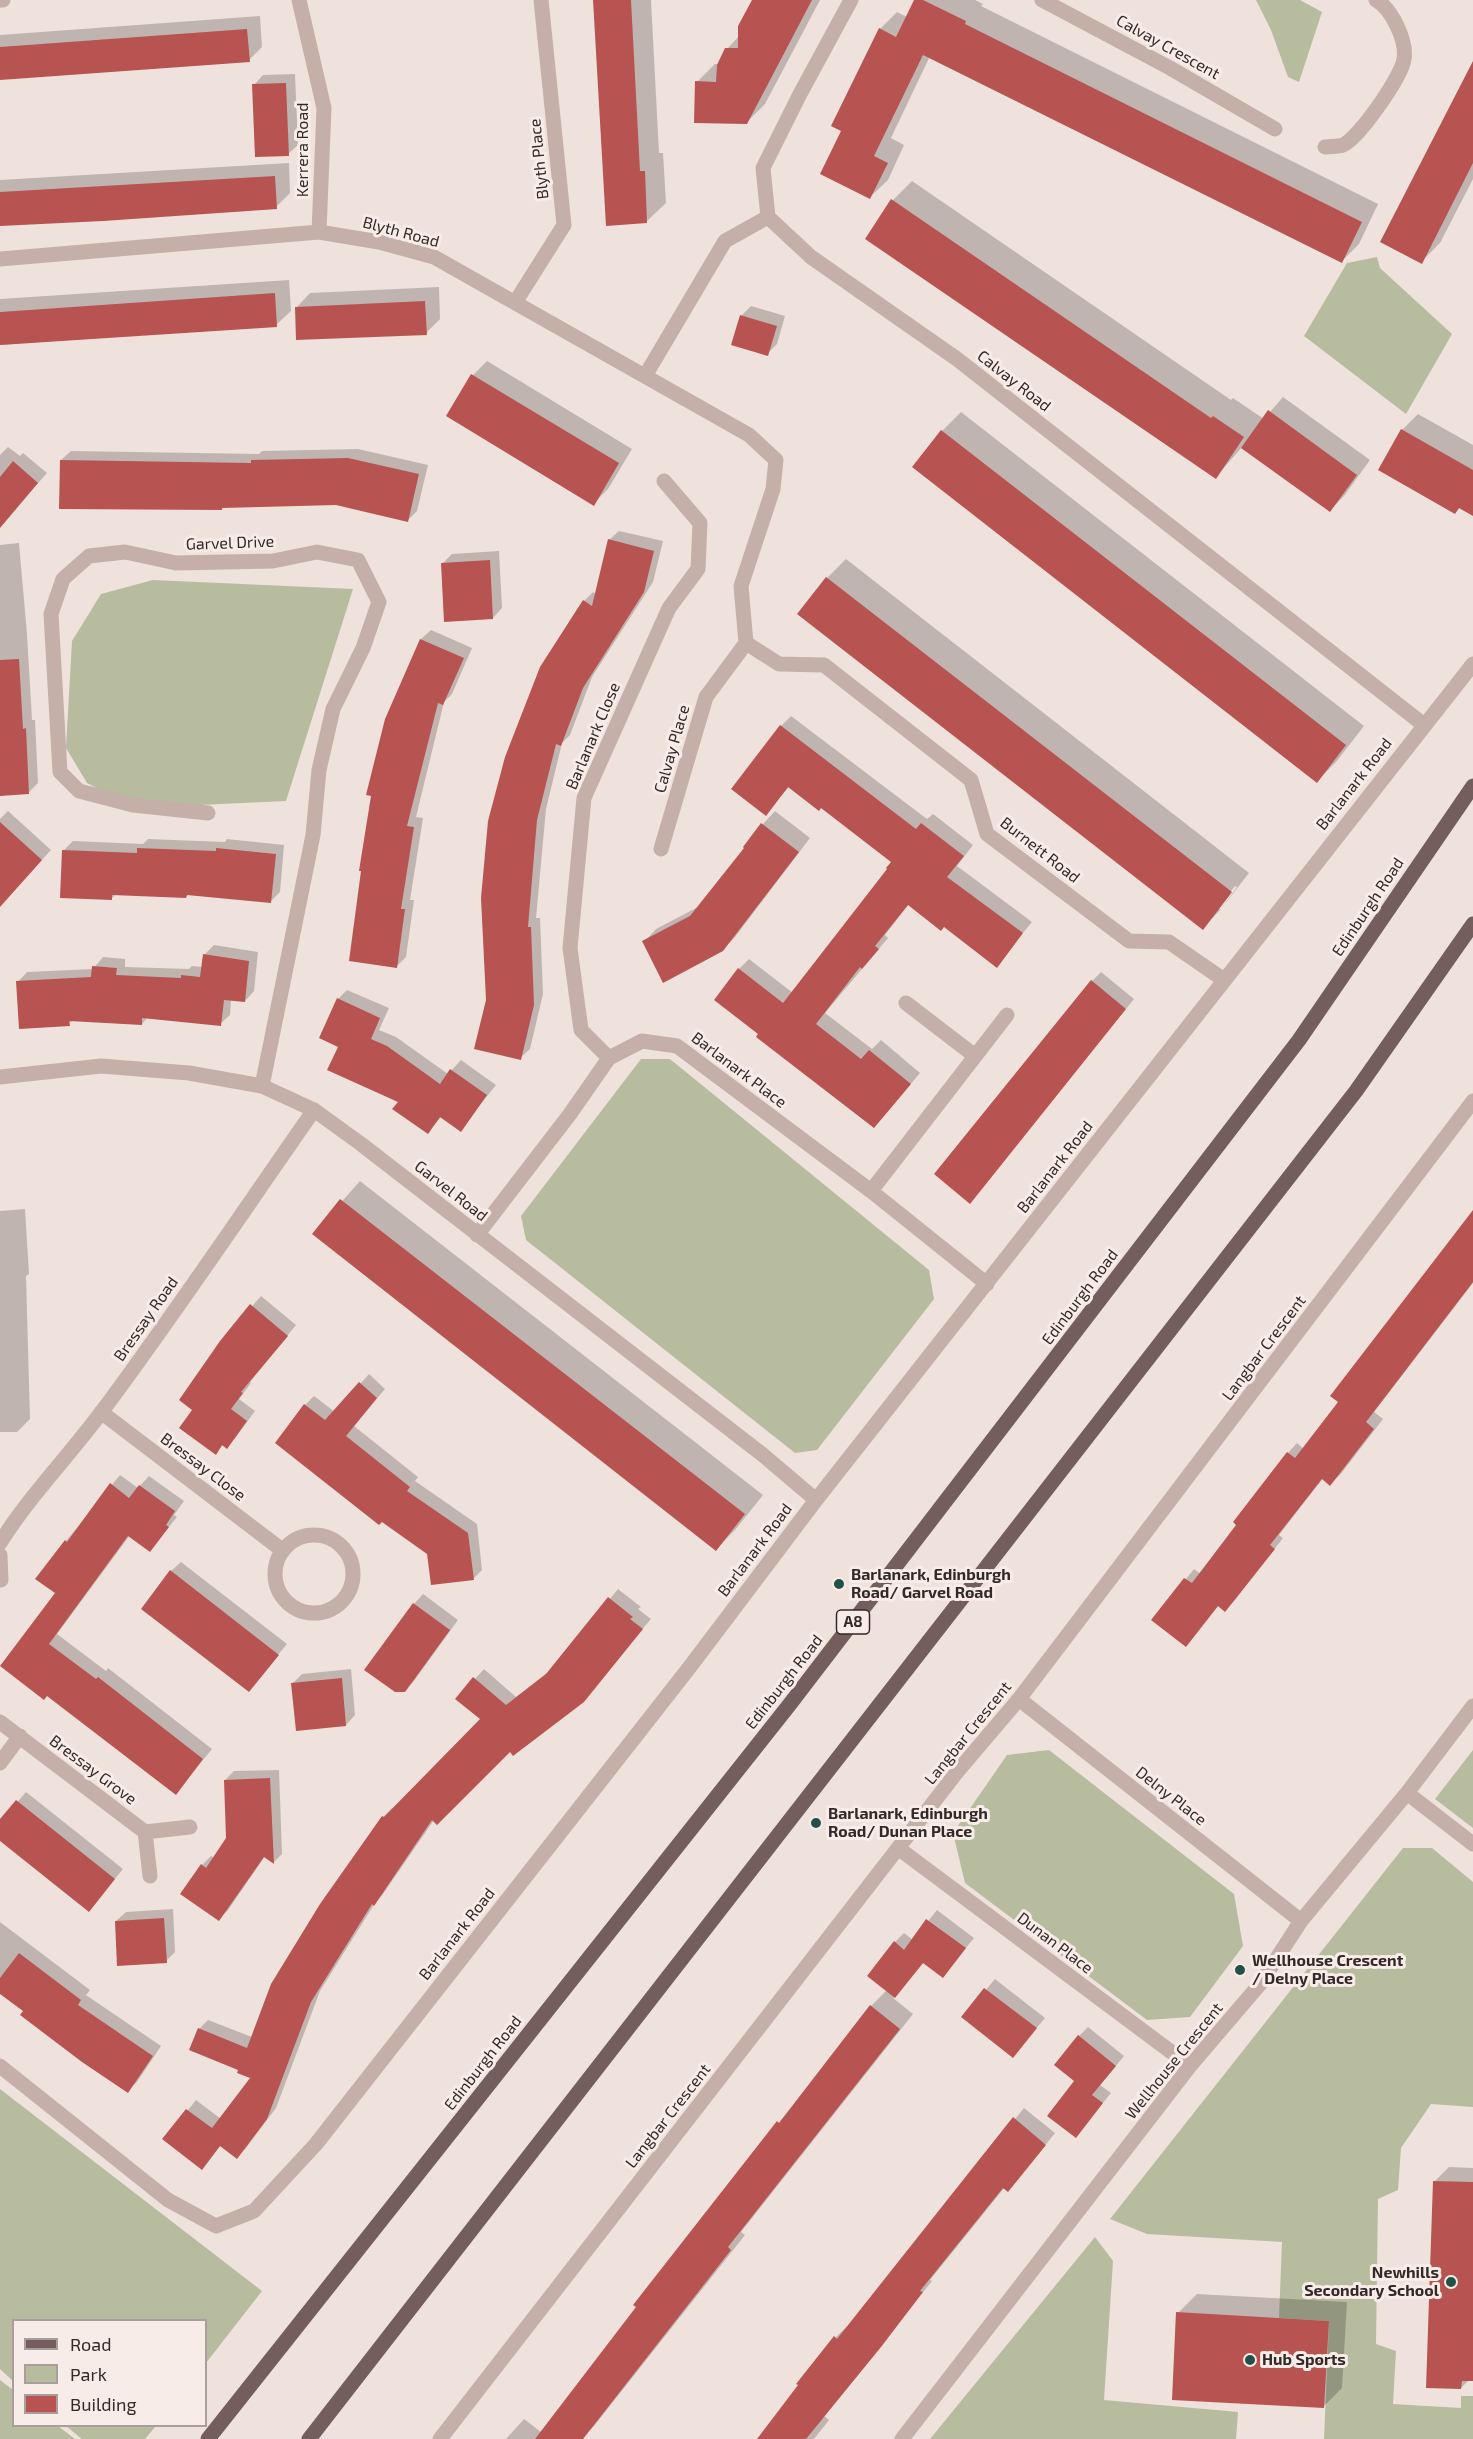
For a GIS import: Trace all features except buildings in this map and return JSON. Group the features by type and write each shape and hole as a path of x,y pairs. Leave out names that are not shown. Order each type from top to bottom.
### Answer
{"main road":[{"name":"Edinburgh Road","path":"208,2439 790,1704 1285,1059 1473,786"},
{"path":"309,2439 1356,1091 1473,924"}],"street":[{"name":"Kerrera Road","path":"299,0 324,108 319,232"},
{"name":"Blyth Place","path":"516,301 564,225 541,0"},
{"path":"645,376 724,240 768,217 763,168 851,0"},
{"name":"Calvay Crescent","path":"1042,0 1170,68 1275,129"},
{"path":"1325,147 1344,145 1366,126 1404,60 1402,34 1382,3 1376,0"},
{"name":"Calvay Road","path":"768,217 811,257 957,359 1424,725"},
{"name":"Blyth Road","path":"0,259 319,232 379,242 434,257 516,301 749,435 776,460 773,489 741,586 746,643"},
{"name":"Barlanark Close","path":"609,1058 581,1030 570,948 584,798 669,608 698,569 700,523 664,481"},
{"name":"Garvel Drive","path":"208,813 133,805 79,791 60,772 51,614 63,579 89,556 125,552 176,563 273,561 317,552 357,560 379,602 363,648 333,709 319,770 313,835 262,1086"},
{"name":"Calvay Place","path":"662,849 706,696 746,643"},
{"name":"Burnett Road","path":"746,643 779,664 824,665 971,780 987,834 1129,941 1169,942 1224,980"},
{"name":"Barlanark Road","path":"0,2066 168,2200 216,2226 254,2211 316,2144 689,1668 816,1500 1473,664"},
{"path":"906,1003 975,1056"},
{"path":"871,1191 1007,1016"},
{"name":"Barlanark Place","path":"477,1234 570,1114 609,1058 642,1041 677,1046 871,1191 987,1284"},
{"name":"Garvel Road","path":"0,1077 101,1066 189,1073 262,1086 314,1110 362,1144 763,1455 816,1500"},
{"name":"Langbar Crescent","path":"440,2439 957,1772 1019,1699 1473,1101"},
{"name":"Bressay Road","path":"0,1543 17,1516 102,1412 314,1110"},
{"name":"Bressay Close","path":"102,1412 282,1551"},
{"path":"304,1536 324,1536 342,1546 350,1557 353,1570 352,1583 347,1596 328,1611 303,1612 292,1606 283,1598 277,1587 275,1574 282,1551 292,1541 304,1536"},
{"path":"0,1555 1,1580"},
{"name":"Delny Place","path":"1019,1699 1301,1921"},
{"name":"Wellhouse Crescent","path":"902,2439 1190,2066 1260,1984 1301,1921 1407,1793 1473,1706"},
{"name":"Bressay Grove","path":"0,1722 145,1832"},
{"path":"0,1763 20,1736"},
{"path":"1407,1793 1473,1844"},
{"path":"150,1876 145,1832 190,1827"},
{"name":"Dunan Place","path":"898,1848 1190,2066"}],"green space":[{"path":"1256,0 1300,0 1322,12 1299,82 1288,77 1271,30"},
{"path":"1377,257 1380,268 1452,334 1406,414 1304,336 1347,263"},
{"path":"153,580 353,589 286,801 134,808 87,783 66,748 72,641 101,594"},
{"path":"641,1059 670,1059 929,1270 934,1299 817,1450 795,1453 526,1240 521,1216"},
{"path":"1049,1750 1234,1894 1243,1946 1190,2017 1147,2020 965,1883 953,1833 1007,1755"},
{"path":"1473,1750 1473,1828 1435,1799"},
{"path":"1403,1848 1432,1848 1473,1882 1473,2107 1431,2104 1401,2148 1398,2190 1378,2199 1376,2344 1396,2351 1393,2404 1461,2408 1461,2396 1473,2396 1473,2439 1324,2439 1329,2321 1279,2318 1282,2242 1147,2234 1110,2219"},
{"path":"0,2089 262,2291 207,2362 207,2319 12,2319 12,2380 0,2369"},
{"path":"1095,2237 1113,2261 1104,2400 1238,2412 1236,2439 930,2439"},
{"path":"0,2380 12,2389 12,2427 59,2427 75,2439 0,2439"},
{"path":"67,2427 155,2427 145,2439 82,2439"}],"place":[{"name":"Barlanark, Edinburgh Road/ Garvel Road","path":"839,1584"},
{"name":"Barlanark, Edinburgh Road/ Dunan Place","path":"816,1823"},
{"name":"Wellhouse Crescent / Delny Place","path":"1240,1970"},
{"name":"Newhills Secondary School","path":"1451,2282"},
{"name":"Hub Sports","path":"1250,2360"}]}
